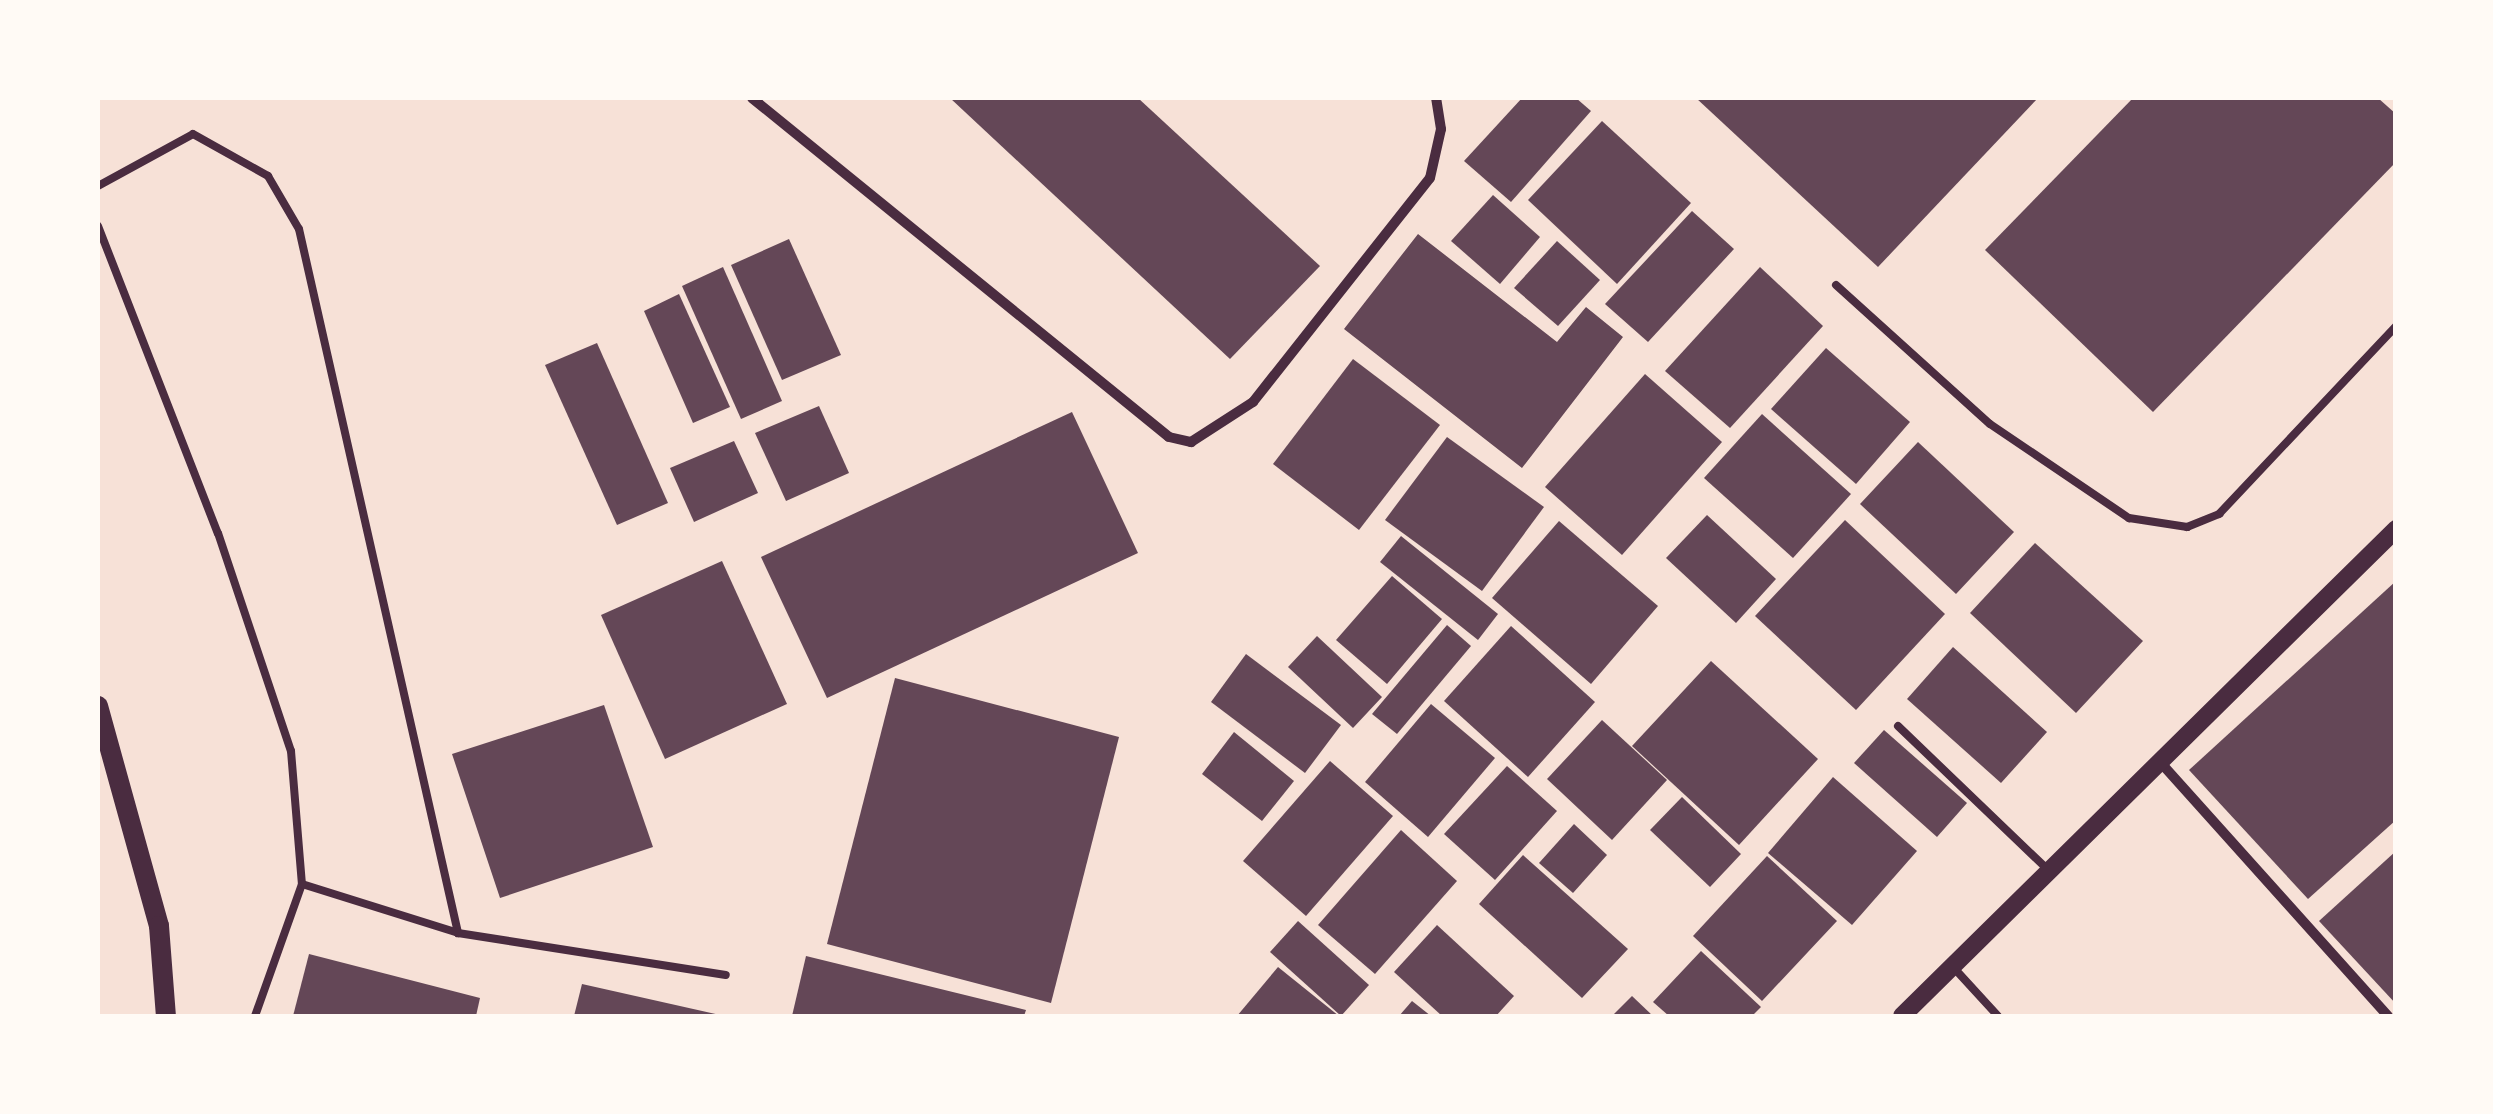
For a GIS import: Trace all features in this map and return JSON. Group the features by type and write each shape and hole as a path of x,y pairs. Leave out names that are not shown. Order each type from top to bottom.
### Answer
{"main road":[{"path":"98,706 159,926 166,1016"}],"street":[{"path":"752,98 1169,438 1191,442 1252,402 1430,178 1441,129 1436,98"},
{"path":"1902,1016 2051,874 2396,530"},
{"path":"2161,763 2388,1016"}],"lane":[{"path":"98,186 194,134 268,176 298,228 458,933"},
{"path":"98,226 218,533 291,751 302,884 255,1016"},
{"path":"1836,285 1990,424 2129,518 2186,526 2219,514 2396,326"},
{"path":"1898,726 2051,874"},
{"path":"302,884 458,933 726,975"},
{"path":"1954,968 1998,1016"}],"building":[{"path":"950,98 1138,98 1320,266 1230,359"},
{"path":"1522,98 1576,98 1591,111 1511,202 1464,161"},
{"path":"1696,98 2038,98 1878,267"},
{"path":"2133,98 2378,98 2396,114 2396,162 2153,412 1985,250"},
{"path":"1602,121 1691,203 1617,284 1528,200"},
{"path":"1493,195 1540,237 1500,284 1451,241"},
{"path":"1692,211 1734,249 1648,342 1605,304"},
{"path":"1418,234 1557,342 1586,307 1623,337 1522,468 1344,329"},
{"path":"789,239 841,355 782,380 731,265"},
{"path":"1557,241 1600,280 1558,326 1514,288"},
{"path":"723,267 782,401 741,419 682,286"},
{"path":"1760,267 1823,326 1730,428 1665,371"},
{"path":"679,294 730,407 693,423 644,311"},
{"path":"597,343 668,503 617,525 545,365"},
{"path":"1826,348 1910,422 1856,484 1771,409"},
{"path":"1353,359 1440,425 1359,530 1273,464"},
{"path":"1645,374 1722,442 1622,555 1545,487"},
{"path":"819,406 849,473 786,501 755,433"},
{"path":"1072,412 1138,553 827,698 761,557"},
{"path":"1762,414 1851,494 1793,558 1704,478"},
{"path":"1447,437 1544,507 1482,591 1385,520"},
{"path":"734,441 758,493 694,522 670,468"},
{"path":"1918,442 2014,532 1956,594 1860,504"},
{"path":"1707,515 1776,579 1736,623 1666,558"},
{"path":"1845,520 1945,614 1856,710 1755,616"},
{"path":"1559,521 1658,606 1591,684 1492,598"},
{"path":"1401,536 1498,614 1478,640 1380,562"},
{"path":"2035,543 2143,641 2076,713 1970,613"},
{"path":"722,561 787,704 665,759 601,615"},
{"path":"1392,576 1442,619 1387,684 1336,640"},
{"path":"2396,581 2396,820 2308,899 2189,770"},
{"path":"1447,625 1471,646 1397,734 1372,714"},
{"path":"1511,626 1595,702 1528,777 1444,701"},
{"path":"1317,636 1382,697 1353,728 1288,667"},
{"path":"1953,647 2047,732 2001,783 1907,699"},
{"path":"1246,654 1341,725 1305,773 1211,702"},
{"path":"1711,661 1818,759 1739,845 1632,746"},
{"path":"895,678 1119,737 1051,1003 827,944"},
{"path":"1431,704 1495,758 1428,837 1365,782"},
{"path":"604,705 653,847 500,898 452,754"},
{"path":"1602,720 1667,780 1612,840 1547,779"},
{"path":"1884,730 1967,803 1937,837 1854,763"},
{"path":"1234,732 1294,781 1262,821 1202,774"},
{"path":"1330,761 1393,816 1306,916 1243,861"},
{"path":"1507,766 1557,811 1495,880 1444,834"},
{"path":"1833,777 1917,851 1852,925 1768,853"},
{"path":"1682,797 1741,854 1710,887 1650,830"},
{"path":"1574,824 1607,855 1573,893 1539,863"},
{"path":"1401,830 1457,881 1375,974 1318,925"},
{"path":"2396,851 2396,1004 2319,921"},
{"path":"1523,855 1628,949 1582,998 1479,904"},
{"path":"1767,856 1837,921 1762,1001 1693,936"},
{"path":"1298,921 1369,985 1341,1016 1270,952"},
{"path":"1437,925 1514,996 1496,1016 1442,1016 1394,972"},
{"path":"1701,951 1761,1007 1752,1016 1669,1016 1653,1002"},
{"path":"309,954 480,998 476,1016 293,1016"},
{"path":"806,956 1026,1010 1024,1016 792,1016"},
{"path":"1278,967 1339,1016 1237,1016"},
{"path":"582,984 720,1015 574,1016"},
{"path":"1632,996 1653,1016 1612,1016"},
{"path":"1412,1001 1431,1016 1399,1016"}]}
